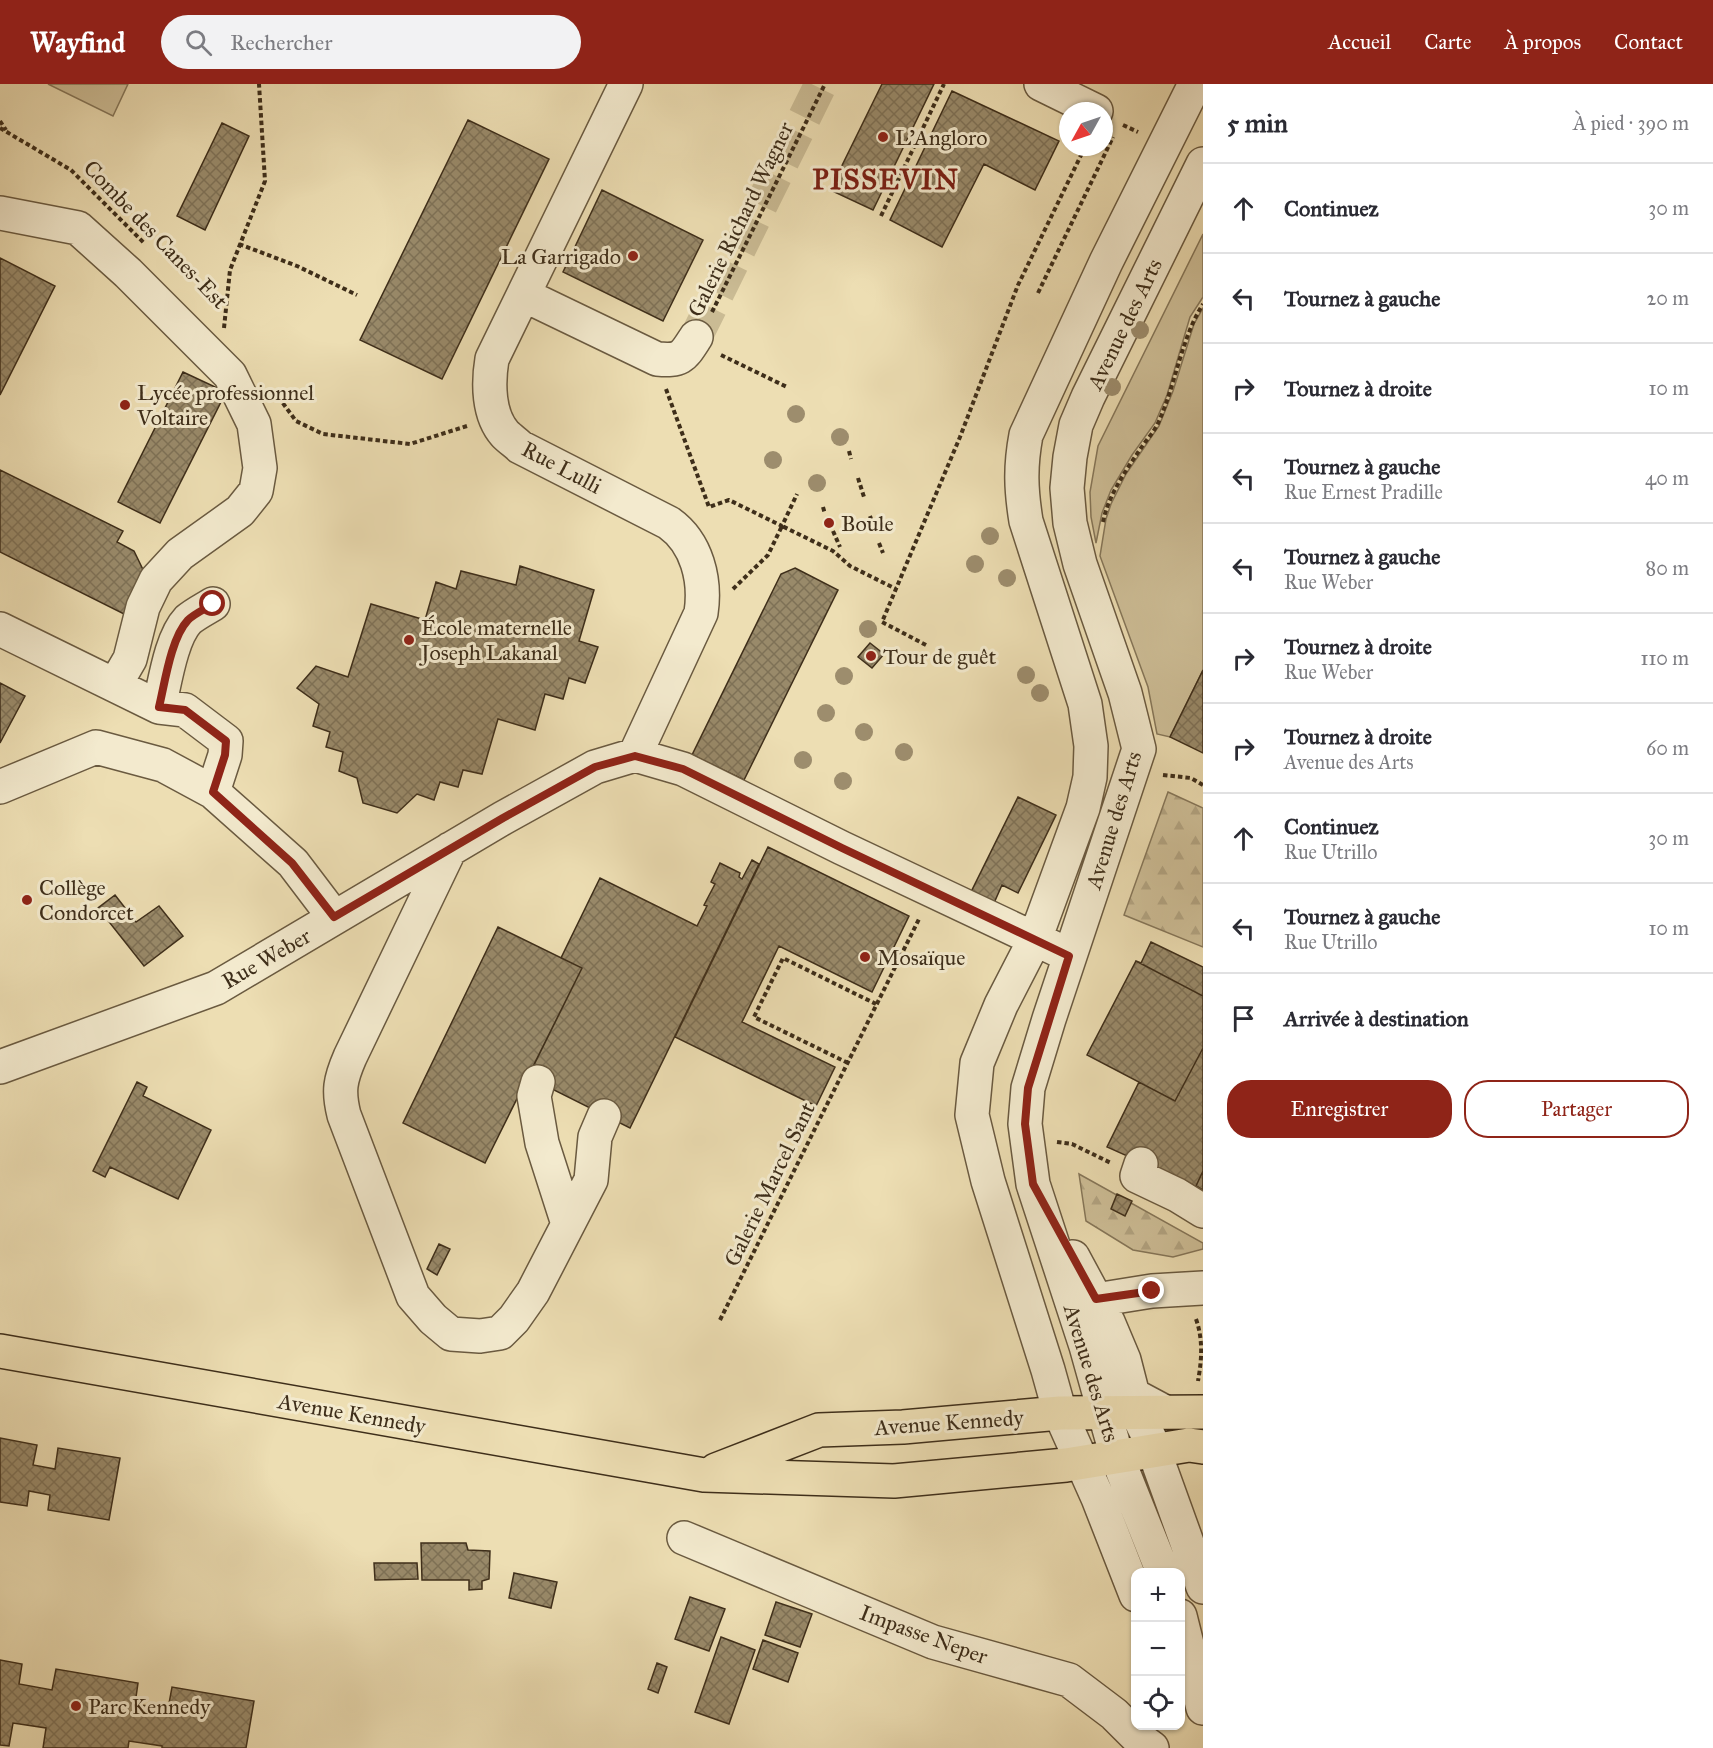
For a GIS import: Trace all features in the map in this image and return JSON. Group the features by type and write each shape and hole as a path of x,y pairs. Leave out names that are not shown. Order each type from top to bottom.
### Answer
{"main road":[{"name":"Avenue Kennedy","path":"0,1352 704,1475 894,1481 1082,1462 1189,1445 1203,1447"},
{"name":"Avenue Kennedy","path":"704,1475 819,1430 903,1427 1060,1413 1135,1412 1200,1399"}],"street":[{"name":"Rue Lulli","path":"626,84 492,359 489,377 494,412 504,433 520,447 669,523 681,532 695,556 704,596 701,613 635,756"},
{"path":"1041,84 1077,102"},
{"path":"1131,1583 1060,1413 988,1181 972,1115 977,1063 1001,1005 1035,939 1083,808 1090,777 1091,746 1083,696 1026,521 1021,491 1021,464 1026,435 1106,262 1195,84"},
{"name":"Avenue des Arts","path":"1135,1412 1033,1184 1025,1124 1028,1088 1138,749 1125,693 1080,564 1072,533 1067,488 1070,457 1076,425 1088,397 1203,164"},
{"path":"0,213 78,228 128,273 230,375 254,424 260,468 256,491 240,511 180,554 156,580 143,607 130,659 115,686"},
{"path":"524,295 693,344"},
{"path":"159,707 170,661 179,636 188,620 213,604"},
{"path":"0,629 159,707 185,710 226,741 225,755 213,792"},
{"path":"0,787 96,747 163,765 213,792 292,863 334,917"},
{"path":"635,756 683,769 1069,956"},
{"name":"Rue Weber","path":"0,1066 216,988 450,849 595,767 635,756"},
{"path":"450,849 342,1075 339,1094 344,1115 413,1296 451,1334 480,1336 500,1333 514,1319 533,1292 591,1180 595,1137 604,1116"},
{"path":"538,1082 534,1096 542,1143 568,1224"},
{"path":"1129,1165 1137,1176 1177,1195 1203,1211"},
{"path":"1084,1301 1152,1291 1199,1303"},
{"name":"Avenue des Arts","path":"1084,1301 1124,1360 1135,1412 1117,1457 1161,1568"},
{"path":"1135,1412 1155,1449 1203,1587"},
{"name":"Impasse Neper","path":"684,1538 933,1642 1069,1680 1114,1713 1137,1737 1152,1748"},
{"path":"1182,1622 1203,1708"},
{"path":"1158,1748 1161,1730"}],"path":[{"name":"Combe des Canes-Est","path":"224,328 230,270 238,244 265,182 259,84"},
{"name":"Galerie Richard Wagner","path":"693,344 825,84"},
{"path":"881,216 944,84"},
{"path":"0,122 7,131"},
{"name":"Combe des Canes-Est","path":"0,128 71,170 152,251"},
{"path":"926,645 882,622 960,437 1018,285 1081,156"},
{"path":"1038,293 1104,156"},
{"path":"238,244 297,266 357,295"},
{"path":"1102,526 1125,473 1157,424 1171,392 1192,322 1203,304"},
{"name":"Combe des Canes-Est","path":"216,319 231,335"},
{"path":"787,387 693,344 662,378 709,507 729,500 833,550 850,566 896,589"},
{"path":"269,384 296,421 323,434 410,444 476,423"},
{"path":"849,451 851,459"},
{"path":"858,478 864,497"},
{"path":"754,568 768,555 797,494"},
{"path":"823,507 825,514"},
{"path":"870,516 873,525"},
{"path":"833,531 840,547"},
{"path":"879,543 883,553"},
{"path":"1157,774 1191,778 1203,785"},
{"name":"Galerie Marcel Sant","path":"720,1320 933,891"},
{"path":"848,1063 754,1017 783,958 877,1005"},
{"path":"1057,1142 1072,1144 1129,1165"},
{"path":"1199,1303 1203,1331 1200,1399"}],"green space":[{"path":"48,84 128,84 113,116"},
{"path":"1203,234 1203,297 1190,317 1167,395 1155,423 1111,490 1102,513 1096,543 1091,517 1090,492 1098,446"},
{"path":"1203,308 1203,670 1170,737 1157,734 1148,687 1100,556 1111,504 1126,474 1159,426 1173,391 1194,324"},
{"path":"1168,792 1203,808 1203,947 1124,915"},
{"path":"1079,1174 1203,1243 1203,1249 1173,1257 1133,1250 1086,1221"}],"building":[{"name":"L'Angloro","path":"882,84 934,84 873,210 830,190"},
{"path":"952,91 1059,141 1035,190 984,164 942,247 890,220"},
{"path":"468,120 549,159 442,379 360,340"},
{"path":"222,123 249,136 205,230 177,216"},
{"name":"La Garrigado","path":"602,190 703,240 663,321 563,272"},
{"path":"0,258 55,286 0,395"},
{"path":"183,372 226,392 160,523 118,502"},
{"path":"0,470 123,531 117,542 134,551 148,580 130,617 0,552"},
{"path":"520,566 594,590 579,641 598,647 585,683 569,678 563,699 545,694 535,730 498,719 482,774 463,770 458,787 440,782 434,800 417,794 397,813 363,803 357,778 339,771 343,752 326,747 330,732 313,726 319,704 297,688 316,666 348,677 371,604 425,620 436,582 456,589 461,571 516,585"},
{"path":"795,568 838,590 744,780 692,755 781,574"},
{"path":"870,643 884,654 872,668 858,657"},
{"name":"Tour de guêt","path":"871,650 876,655 871,660 866,655"},
{"path":"1203,670 1203,753 1170,737"},
{"path":"0,683 25,696 0,743"},
{"path":"1018,797 1056,815 1018,893 1002,885 994,903 971,892"},
{"path":"768,847 909,916 872,992 779,946 742,1022 835,1067 816,1106 675,1037"},
{"path":"752,860 759,864 630,1128 528,1077 582,968 561,958 600,878 697,926 707,906 704,905 715,884 711,882 720,863 740,873 739,877 742,879"},
{"path":"115,895 136,922 159,906 183,936 144,966 98,908"},
{"path":"498,927 582,968 485,1163 403,1123"},
{"path":"1151,942 1203,967 1203,1190 1107,1147 1139,1082 1087,1055 1136,961 1141,963"},
{"path":"1136,961 1203,996 1203,1048 1175,1101 1087,1055"},
{"path":"137,1082 147,1087 143,1096 211,1130 178,1199 110,1167 105,1177 93,1171"},
{"path":"1203,1171 1203,1190 1196,1186"},
{"path":"1117,1194 1132,1201 1125,1216 1111,1209"},
{"path":"439,1244 450,1249 437,1275 427,1269"},
{"path":"0,1438 37,1445 33,1465 55,1469 58,1448 120,1458 109,1520 48,1510 50,1495 29,1491 27,1506 0,1502"},
{"path":"421,1543 466,1543 468,1550 490,1551 489,1579 482,1581 482,1589 469,1590 469,1580 422,1580"},
{"path":"374,1563 417,1563 418,1579 375,1580"},
{"path":"514,1573 557,1582 551,1608 509,1598"},
{"path":"690,1597 725,1609 709,1651 675,1639"},
{"path":"776,1602 812,1614 800,1647 765,1635"},
{"path":"721,1637 755,1650 729,1724 695,1712"},
{"path":"763,1640 798,1653 788,1682 753,1669"},
{"name":"Parc Kennedy","path":"0,1660 22,1664 19,1684 52,1690 56,1669 138,1683 135,1704 168,1709 172,1687 254,1701 246,1748 162,1748 162,1746 129,1741 128,1748 43,1748 46,1728 13,1723 9,1746 0,1745"},
{"path":"657,1663 667,1667 658,1693 648,1689"}],"tunnel":[{"path":"696,337 821,84"}],"place":[{"name":"L'Angloro","path":"883,137"},
{"name":"La Garrigado","path":"633,256"},
{"name":"Lycée professionnel Voltaire","path":"125,405"},
{"name":"Boule","path":"829,523"},
{"name":"École maternelle Joseph Lakanal","path":"409,640"},
{"name":"Tour de guêt","path":"871,656"},
{"name":"Collège Condorcet","path":"27,900"},
{"name":"Mosaïque","path":"865,957"},
{"name":"Parc Kennedy","path":"76,1706"}],"district":[{"name":"PISSEVIN","path":"886,179"}],"route":[{"path":"213,604 188,620 179,636 170,661 159,707 185,710 226,741 225,755 213,792 292,863 334,917 595,767 635,756 657,760 683,769 1069,956 1028,1088 1025,1124 1033,1184 1096,1299 1152,1291"}]}
